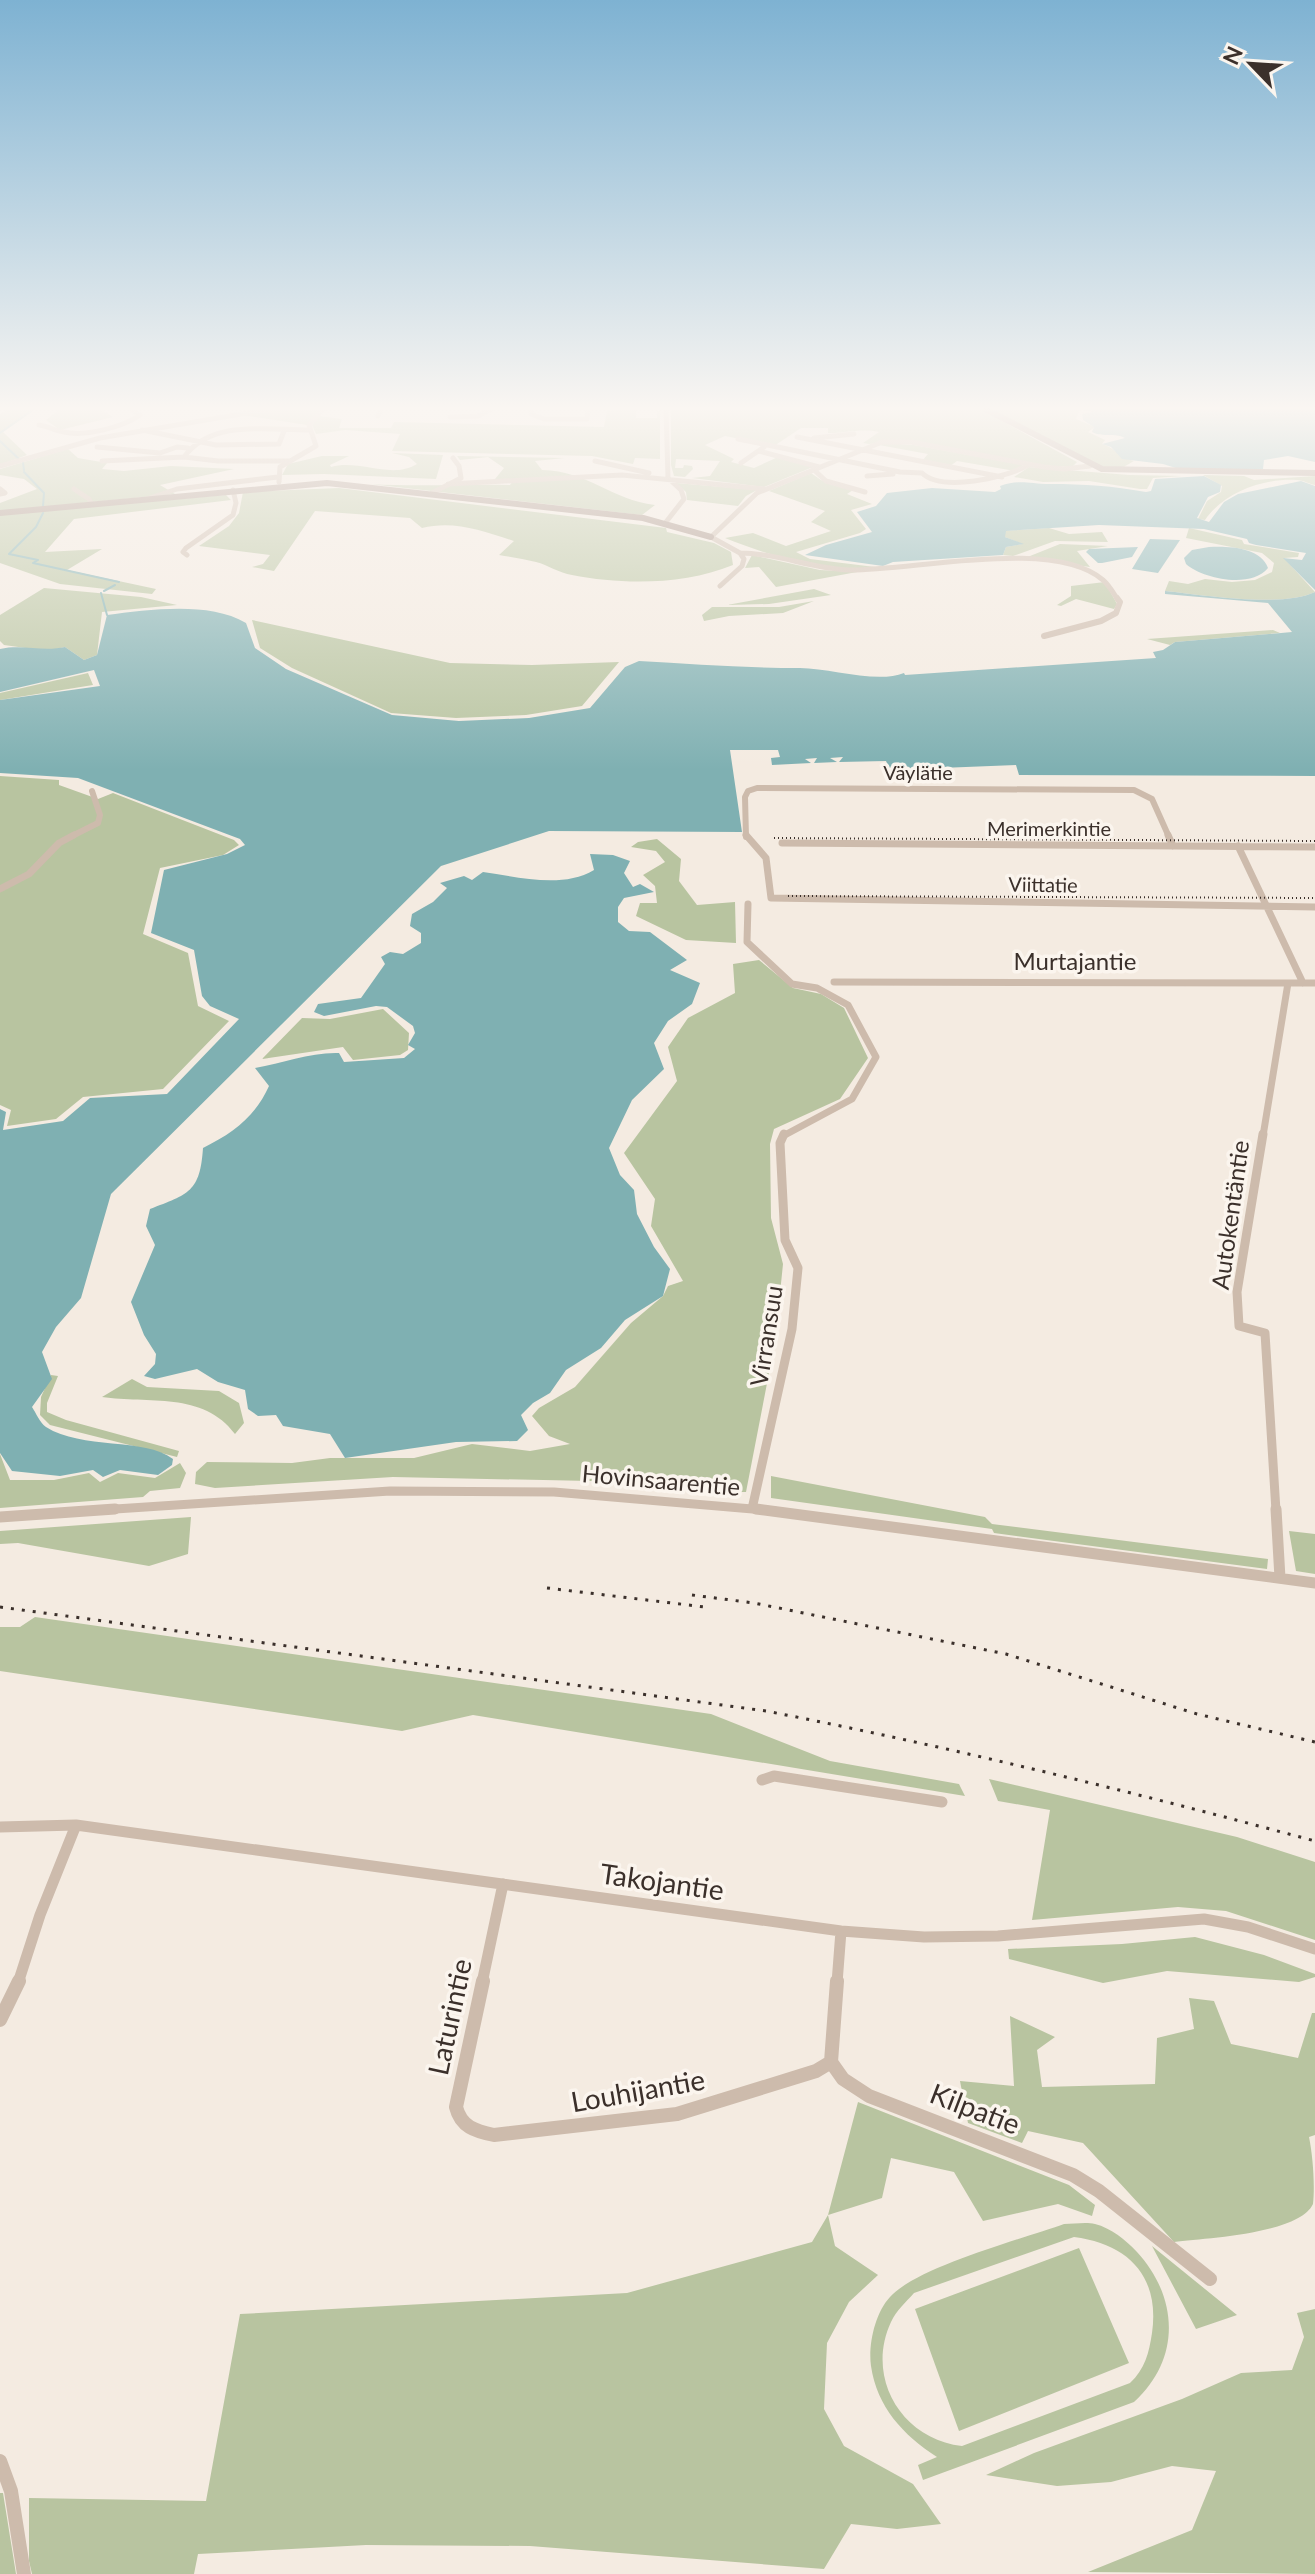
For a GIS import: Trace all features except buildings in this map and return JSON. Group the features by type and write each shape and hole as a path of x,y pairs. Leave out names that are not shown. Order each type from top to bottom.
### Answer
{"street":[{"path":"187,555 183,552 186,548 213,529"},
{"path":"687,529 711,537 740,553 744,559 742,566 720,586"},
{"path":"711,537 719,529"},
{"path":"740,553 758,553 813,567 852,571 1014,559 1078,568 1096,574 1114,588 1120,602 1116,613 1101,621 1044,636"},
{"name":"Väylätie","path":"771,898 766,858 746,837 745,797 748,791 757,788 1134,790 1152,799 1173,846"},
{"path":"0,889 29,874 59,843 98,823 100,815 92,791"},
{"name":"Merimerkintie","path":"782,843 1315,847"},
{"path":"1238,846 1303,983"},
{"name":"Viittatie","path":"771,898 1315,907"},
{"name":"Virransuu","path":"748,904 747,942 792,984 832,993 848,1005 876,1057 852,1099 842,1107 784,1133 780,1143 785,1240 798,1268 792,1329 752,1509"},
{"name":"Murtajantie","path":"834,982 1315,983"},
{"name":"Autokentäntie","path":"1280,1578 1265,1333 1239,1326 1237,1292 1288,983"},
{"name":"Hovinsaarentie","path":"0,1517 312,1495 460,1490 593,1494 752,1509 1315,1583"},
{"path":"762,1780 774,1776 942,1802"},
{"path":"0,2020 18,1983 40,1915 76,1825"},
{"name":"Takojantie","path":"0,1827 76,1825 841,1931 924,1937 998,1936 1204,1919 1248,1927 1315,1949"},
{"name":"Laturintie","path":"494,2135 470,2130 459,2119 456,2107 503,1884"},
{"path":"831,2062 841,1931"},
{"name":"Louhijantie","path":"494,2135 677,2114 816,2071 831,2062"},
{"name":"Kilpatie","path":"831,2062 843,2079 869,2096 1073,2175 1108,2198 1210,2279"},
{"path":"2,2465 24,2574"}],"green space":[{"path":"0,529 65,529 45,552 102,549 67,570 156,589 152,594 60,584 0,563"},
{"path":"224,529 303,529 274,571 252,567 263,564 270,555 199,546"},
{"path":"475,529 666,529 667,532 714,543 731,552 733,565 674,580 632,582 592,578 499,555 514,541"},
{"path":"827,529 866,529 796,552 810,559 875,567 818,566 779,557 725,538 753,533 786,546 831,531"},
{"path":"1189,529 1194,529 1242,540 1244,544 1299,553 1298,557 1284,558 1315,592 1300,597 1263,600 1165,591 1169,581 1188,584 1205,579 1232,582 1255,580 1272,572 1274,563 1262,553 1186,538"},
{"path":"1005,531 1102,532 1108,542 1055,541 1013,556 1003,555 1006,547 1022,544 1005,537"},
{"path":"1060,544 1108,546 1077,551 1090,567 1025,558"},
{"path":"752,555 820,570 857,572 776,587 759,567 745,568"},
{"path":"1105,582 1117,604 1114,609 1076,599 1057,605 1071,596 1071,586"},
{"path":"44,588 141,597 177,605 102,612 97,655 84,660 65,647 47,651 4,645 0,641 0,615"},
{"path":"814,589 831,595 769,604 727,605"},
{"path":"814,601 783,613 729,616 704,621 702,615 712,607 779,607"},
{"path":"252,620 450,663 532,665 619,662 582,706 526,715 456,718 391,713 292,668 260,648"},
{"path":"1273,630 1280,633 1175,642 1170,645 1147,639"},
{"path":"88,673 93,685 0,700 0,693"},
{"path":"0,776 59,780 59,785 98,799 113,793 234,840 239,845 223,855 160,868 143,934 188,953 198,1006 229,1021 163,1089 83,1097 56,1119 7,1126 11,1110 0,1105"},
{"path":"657,839 681,859 679,881 697,905 735,902 736,943 686,940 636,916 640,903 657,903 655,886 643,875 665,862 656,851 631,847 638,842"},
{"path":"759,960 793,988 821,994 844,1008 868,1058 840,1099 774,1129 770,1144 771,1218 783,1264 775,1342 746,1492 715,1492 638,1482 393,1477 215,1488 195,1484 196,1472 207,1462 292,1463 330,1458 414,1458 472,1444 530,1451 570,1444 549,1436 532,1416 539,1408 575,1387 631,1323 663,1296 668,1286 683,1281 651,1226 655,1199 624,1153 677,1081 668,1047 688,1018 735,993 733,964"},
{"path":"383,1009 409,1033 408,1050 400,1055 353,1060 343,1047 262,1059 302,1018 330,1019"},
{"path":"51,1375 58,1376 47,1403 47,1412 179,1451 177,1457 50,1425 40,1415 41,1397"},
{"path":"132,1379 147,1387 219,1391 239,1403 244,1423 235,1434 222,1420 191,1405 102,1397"},
{"path":"0,1454 10,1480 54,1480 89,1473 100,1482 118,1473 155,1478 180,1463 186,1473 180,1488 150,1491 143,1497 0,1508"},
{"path":"771,1476 985,1517 992,1524 1268,1559 1267,1569 994,1533 992,1529 771,1498"},
{"path":"191,1517 188,1554 149,1566 18,1543 0,1544 0,1531"},
{"path":"1289,1531 1315,1534 1315,1574 1296,1571"},
{"path":"35,1617 711,1714 830,1761 959,1784 965,1796 473,1715 402,1731 0,1671 0,1627 20,1627"},
{"path":"989,1779 1237,1837 1315,1862 1315,1940 1226,1911 1178,1907 1032,1920 1050,1810 998,1801"},
{"path":"1195,1937 1264,1955 1315,1974 1315,1977 1299,1982 1167,1971 1103,1983 1009,1959 1008,1949 1122,1944"},
{"path":"1189,1998 1214,2001 1231,2044 1298,2058 1312,2013 1315,2013 1315,2135 1309,2137 1314,2197 1313,2204 1304,2214 1290,2222 1250,2233 1174,2242 1083,2143 1028,2131 1022,2143 968,2123 960,2081 1014,2086 1010,2016 1055,2037 1037,2050 1042,2087 1155,2084 1157,2038 1194,2029"},
{"path":"858,2102 1069,2185 1095,2205 1092,2216 1058,2204 983,2221 954,2172 891,2158 882,2198 828,2215"},
{"path":"828,2215 835,2246 878,2275 849,2302 827,2343 824,2409 844,2446 913,2484 941,2524 897,2529 851,2524 824,2569 530,2546 366,2545 198,2554 194,2574 32,2574 29,2561 29,2498 206,2501 240,2314 627,2293 812,2242"},
{"path":"1064,2224 1095,2224 1107,2228 1128,2243 1151,2270 1167,2308 1169,2328 1167,2348 1160,2367 1134,2402 923,2480 918,2465 937,2457 913,2439 894,2419 874,2381 871,2349 880,2312 890,2297 923,2275 971,2255","holes":["1074,2237 1111,2247 1137,2267 1151,2295 1153,2313 1149,2347 1143,2366 1130,2383 962,2446 922,2432 906,2418 886,2384 884,2343 898,2310 914,2293"]},
{"path":"1152,2246 1237,2315 1196,2329"},
{"path":"1079,2248 1129,2363 959,2431 915,2309"},
{"path":"1315,2309 1315,2574 1088,2572 1192,2530 1216,2471 1172,2466 1111,2482 1057,2486 986,2475 1034,2453 1182,2399 1241,2373 1292,2370 1304,2337 1297,2313"},
{"path":"0,2493 3,2493 16,2574 0,2574"}],"water":[{"path":"870,529 1035,529 1006,531 1005,537 1024,544 1006,547 1003,555 893,562 883,566 805,555 826,545 872,532"},
{"path":"1205,529 1315,529 1315,590 1283,558 1302,560 1306,553 1256,545 1247,539"},
{"path":"1150,539 1180,540 1158,573 1132,569"},
{"path":"1138,547 1132,557 1102,563 1086,552 1089,549"},
{"path":"1209,547 1251,552 1268,568 1250,578 1227,580 1204,574 1186,564 1184,558 1192,550"},
{"path":"1165,591 1263,600 1300,597 1315,592 1315,776 1019,775 1016,765 890,770 886,761 839,762 843,757 830,758 837,762 814,763 817,758 805,759 811,763 772,765 771,758 780,757 778,750 730,750 742,832 549,831 441,866 111,1194 81,1298 56,1327 42,1352 52,1379 32,1407 44,1425 61,1434 161,1452 173,1459 172,1465 158,1475 120,1470 103,1477 93,1470 60,1476 12,1471 0,1453 0,1109 6,1112 3,1130 63,1121 90,1098 167,1094 239,1019 210,1006 202,996 194,950 151,933 164,870 227,854 245,845 240,839 78,778 0,773 0,700 100,686 94,670 0,692 0,649 65,647 84,660 97,655 107,615 196,609 231,616 246,623 255,648 286,669 392,715 459,721 529,718 590,708 625,667 639,661 812,669 881,677 904,673 1156,658 1153,652 1175,642 1292,632 1268,603 1165,594"},
{"path":"590,854 613,855 630,861 624,873 633,887 640,884 654,892 624,898 618,907 618,922 629,931 650,932 687,960 670,970 700,983 692,1004 668,1021 654,1043 664,1069 632,1100 609,1148 620,1175 634,1190 637,1214 654,1247 670,1269 663,1296 625,1320 601,1348 566,1370 550,1393 521,1415 528,1430 517,1441 456,1442 345,1458 330,1434 283,1426 276,1415 258,1416 248,1409 245,1390 218,1382 197,1369 155,1379 144,1376 155,1364 156,1354 144,1335 131,1302 155,1245 146,1226 150,1209 190,1189 199,1174 203,1148 233,1130 257,1107 269,1086 255,1068 328,1053 339,1053 344,1062 404,1058 415,1049 408,1045 415,1033 413,1026 387,1007 376,1006 324,1016 314,1012 318,1004 361,998 385,964 381,957 390,952 403,954 421,943 421,933 410,926 412,914 433,902 447,888 440,883 464,876 472,880 483,872 526,879 568,879 594,870"}],"waterway":[{"path":"34,529 9,554 38,560 33,563 119,582"},
{"path":"104,591 115,585"},
{"path":"101,593 107,615"}],"railway":[{"path":"774,838 1315,841"},
{"path":"788,896 1315,898"},
{"path":"547,1588 705,1607"},
{"path":"692,1595 754,1603 1006,1654 1197,1714 1315,1742"},
{"path":"0,1607 766,1711 1042,1771 1315,1841"}]}
